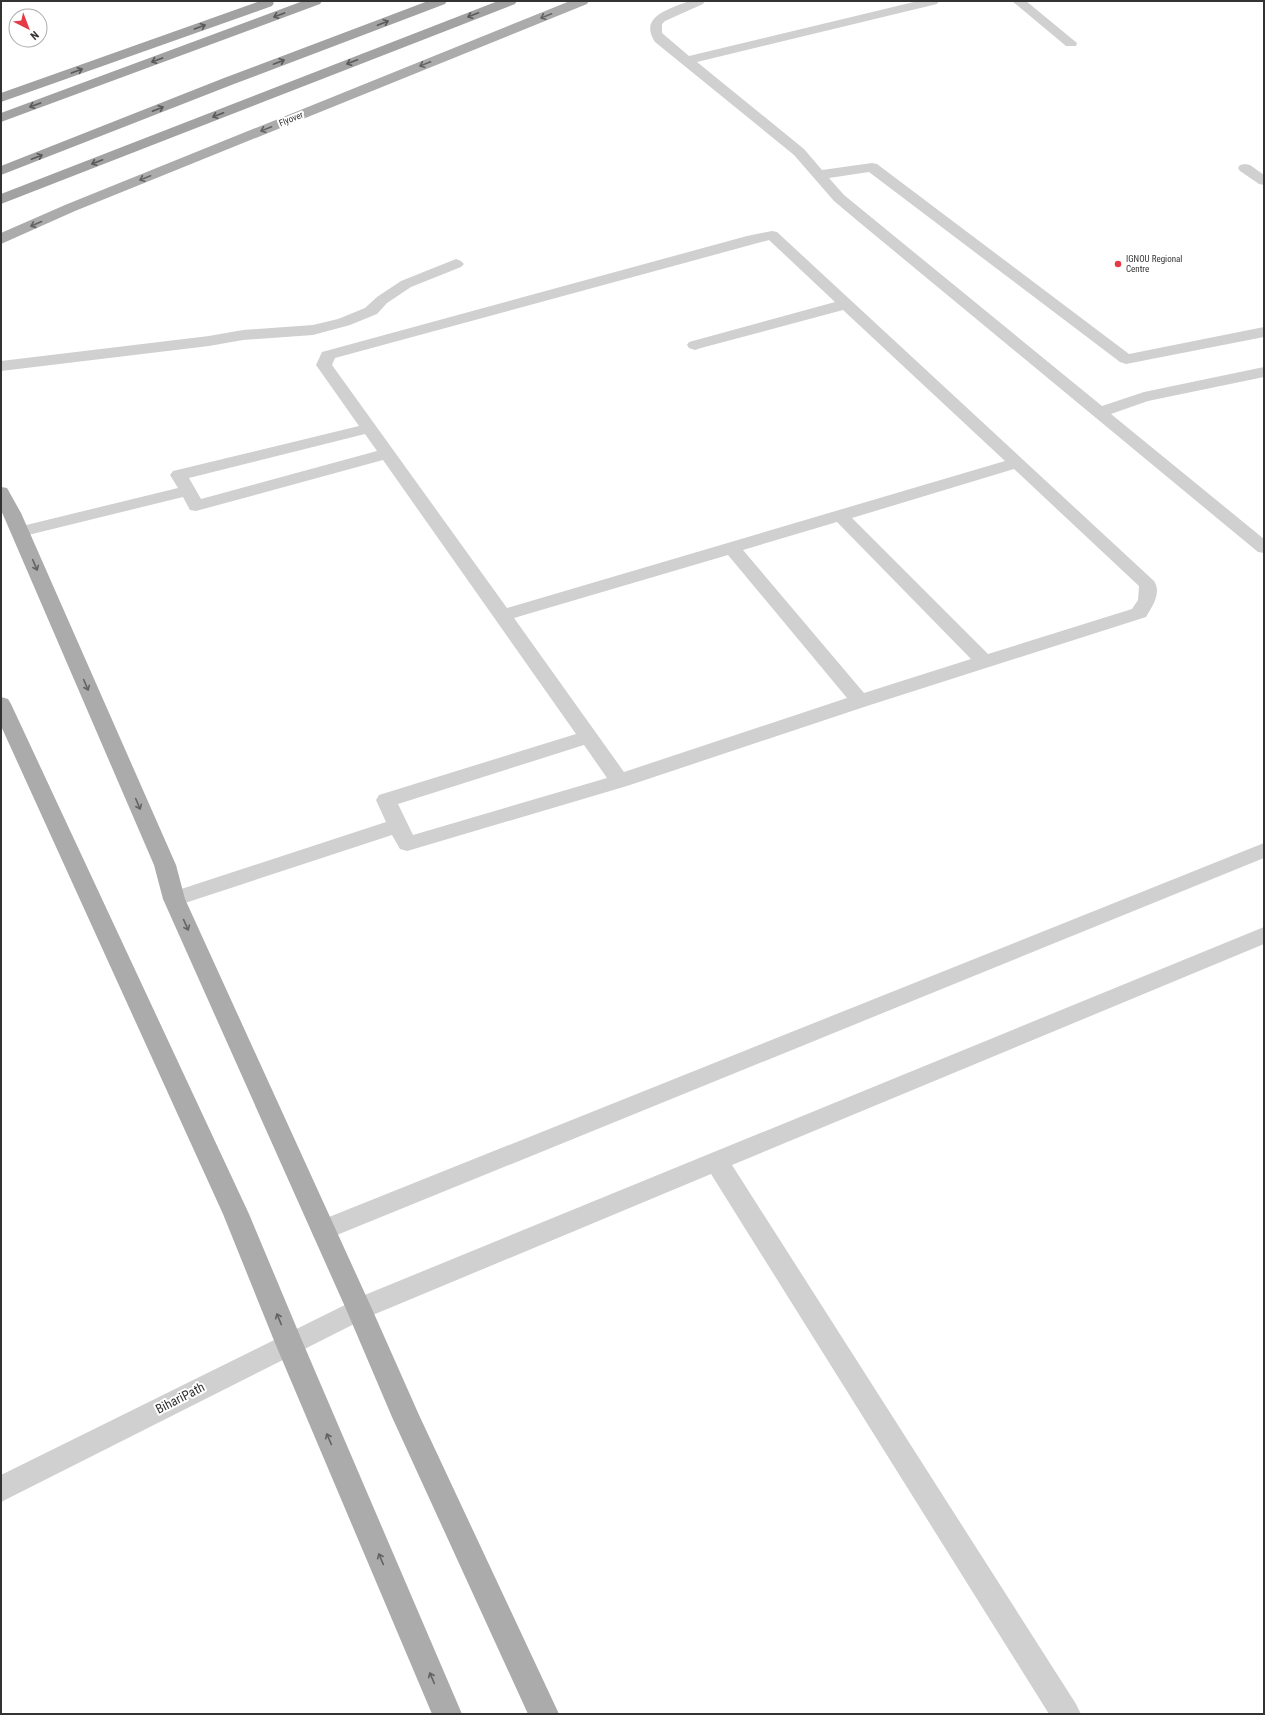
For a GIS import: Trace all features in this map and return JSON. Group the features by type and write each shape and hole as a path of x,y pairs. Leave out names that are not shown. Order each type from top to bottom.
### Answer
{"highway":[{"path":"1,98 272,1"},
{"path":"1,118 315,1"},
{"path":"1,171 440,1"},
{"path":"1,199 510,1"}],"main road":[{"name":"Flyover","path":"1,239 70,208 582,1"},
{"path":"1,492 20,532 165,865 174,900 359,1309 406,1417 544,1714"},
{"path":"1,704 236,1214 288,1343 447,1714"}],"street":[{"name":"BihariPath","path":"1,1489 288,1343 359,1309"}],"lane":[{"path":"699,1 661,18 656,24 656,33 660,39 799,152 839,198 1264,548"},
{"path":"686,61 933,1"},
{"path":"1018,1 1071,44"},
{"path":"819,175 872,167 1126,358 1264,332"},
{"path":"1245,168 1264,181"},
{"path":"588,737 386,800 407,844 620,781 860,701 1139,613 1147,600 1148,584 772,235 752,239 328,355 324,365 620,781"},
{"path":"1,366 208,341 243,335 313,330 344,322 371,311 382,300 406,284 456,264"},
{"path":"695,344 846,304"},
{"path":"1099,413 1144,397 1264,372"},
{"path":"369,428 179,475 196,506 387,454"},
{"path":"502,616 1017,463"},
{"path":"20,532 187,491"},
{"path":"840,515 985,662"},
{"path":"732,548 860,701"},
{"path":"174,900 398,826"},
{"path":"323,1230 1264,850"},
{"path":"359,1309 1264,935"},
{"path":"716,1161 1066,1714"}],"place":[{"name":"IGNOU Regional Centre","path":"1118,264"}]}
